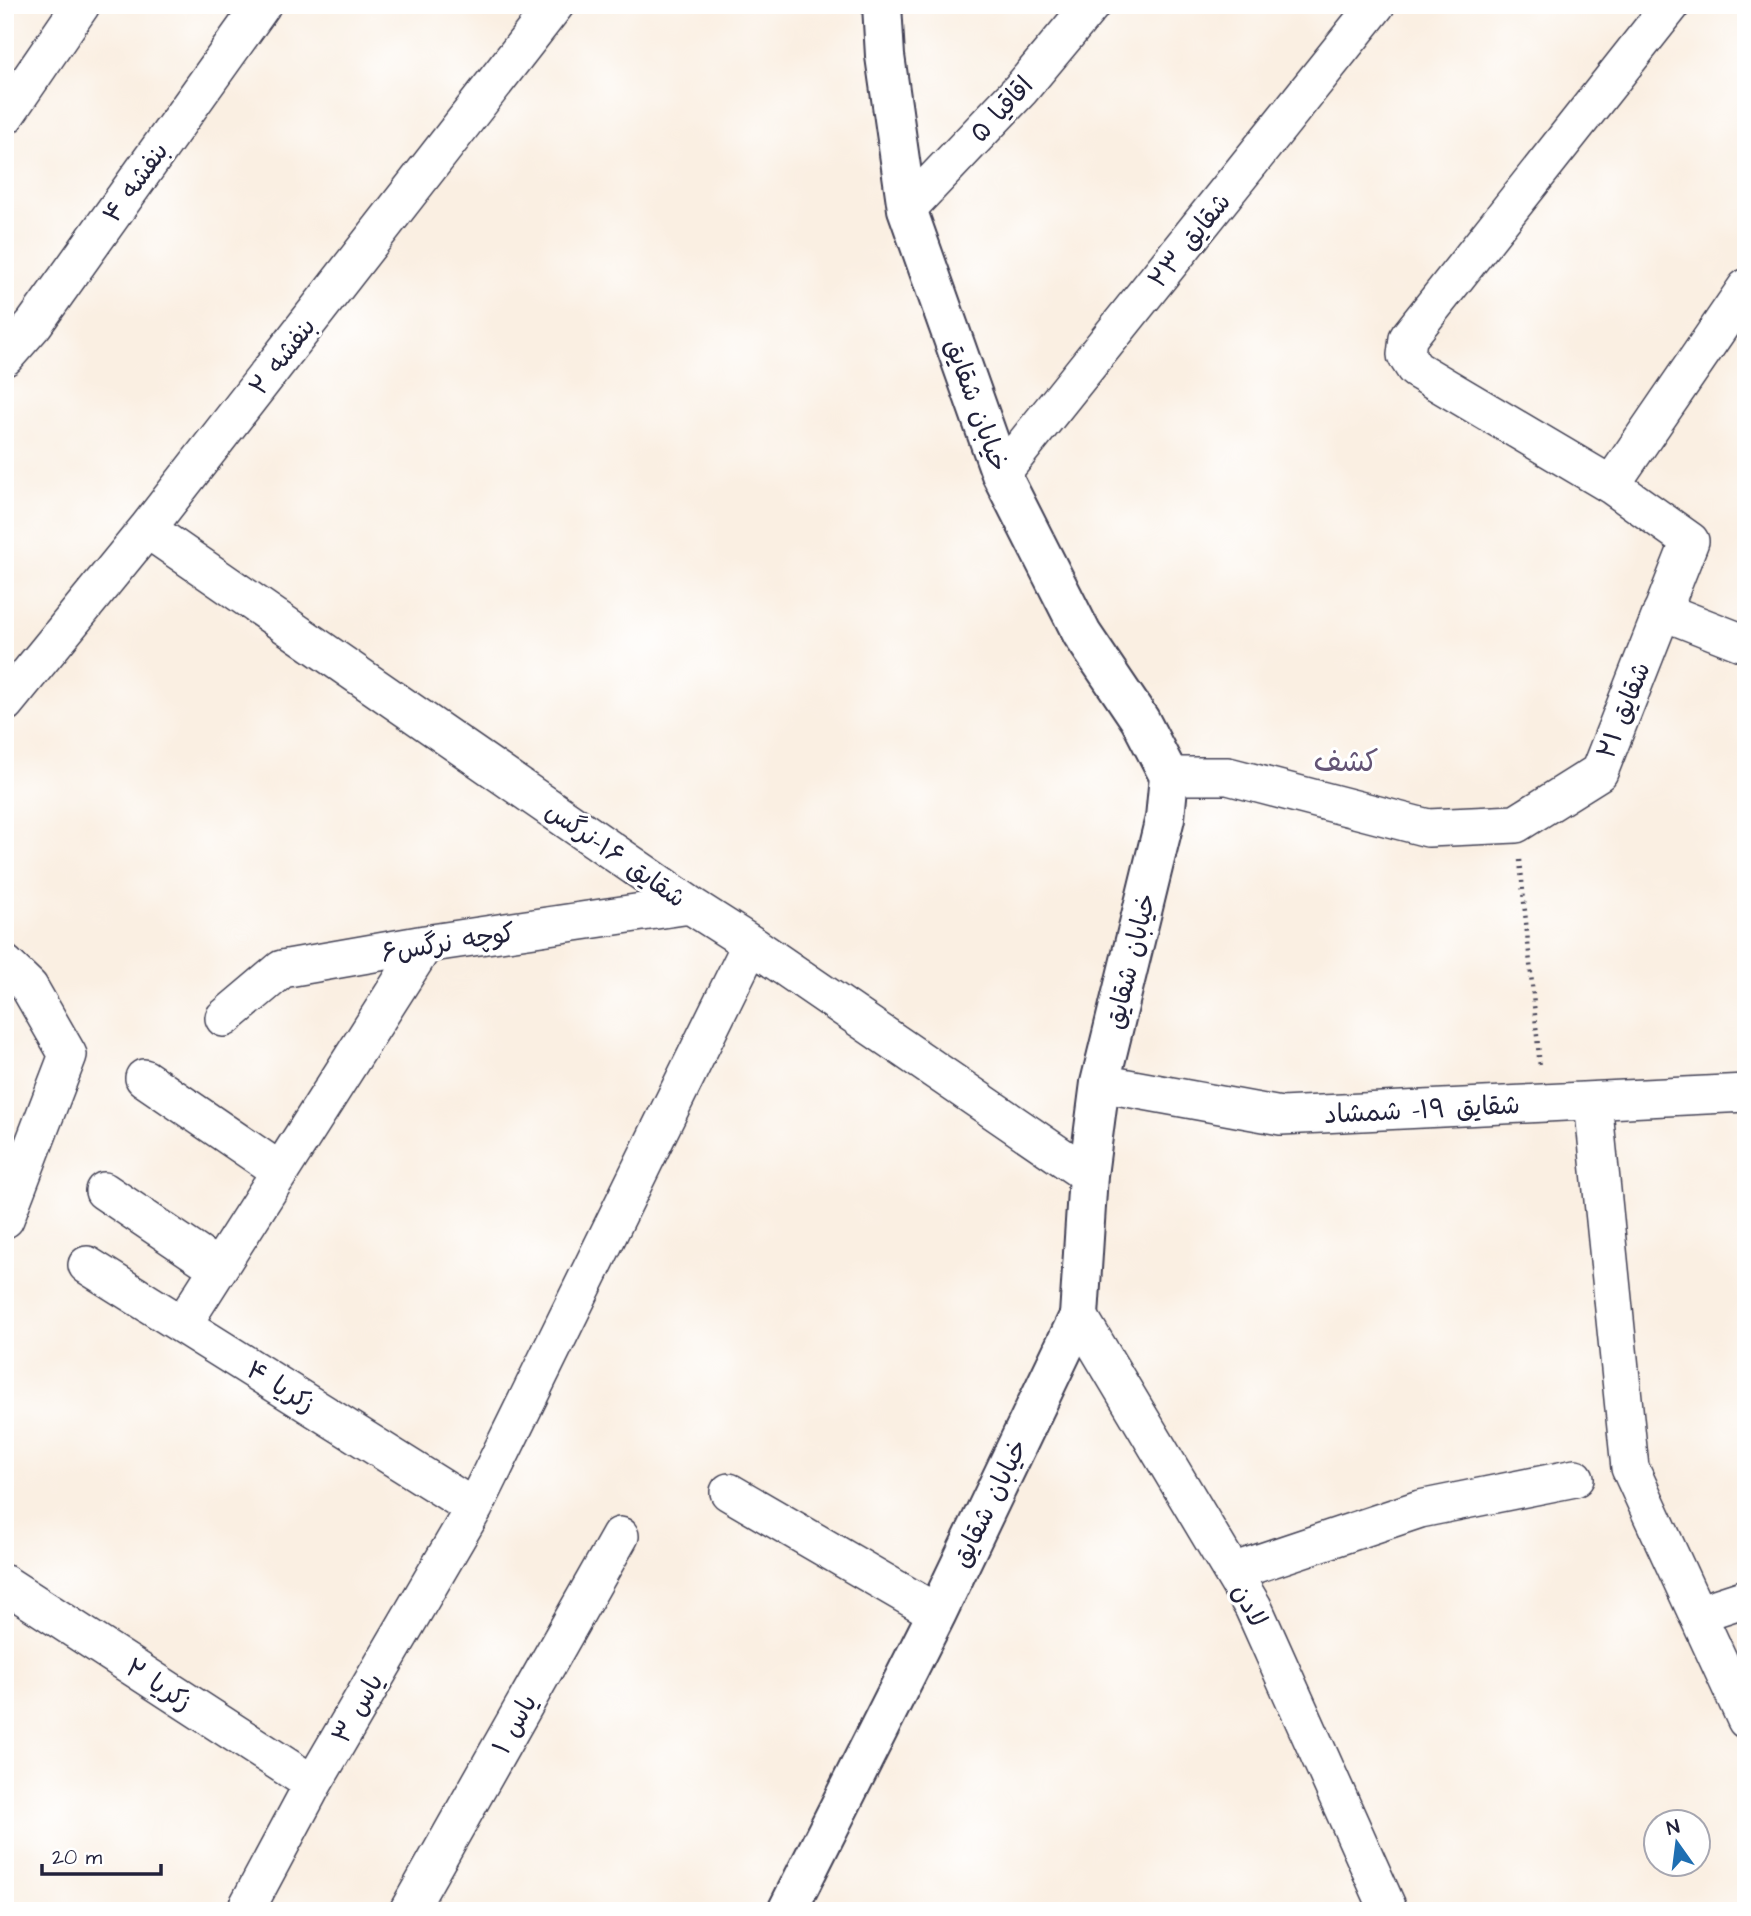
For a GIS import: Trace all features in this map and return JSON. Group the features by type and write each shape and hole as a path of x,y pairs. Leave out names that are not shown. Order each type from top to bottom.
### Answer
{"street":[{"path":"5,116 81,5"},
{"name":"بنفشه ۴","path":"5,357 34,324 262,5"},
{"name":"بنفشه ۲","path":"5,704 147,529 555,5"},
{"name":"خیابان شقایق","path":"787,1911 937,1613 1079,1316 1088,1175 1100,1083 1164,818 1169,776 1140,720 1082,634 1001,474 908,209 885,56 882,5"},
{"name":"اقاقیا ۵","path":"908,209 1021,89 1091,5"},
{"name":"شقایق ۲۳","path":"1001,474 1376,5"},
{"path":"1671,5 1408,338 1406,355 1415,369 1611,485 1746,288"},
{"name":"شقایق ۲۱","path":"1169,776 1228,776 1428,828 1516,824 1598,772 1690,541 1611,485"},
{"name":"شقایق ۱۶-نرگس","path":"147,529 690,905 1088,1175"},
{"path":"1662,611 1746,644"},
{"name":"کوچه نرگس۶","path":"224,1018 282,969 425,944 690,905"},
{"path":"183,1324 425,944"},
{"name":"یاس ۳","path":"245,1911 313,1784 474,1508 751,944"},
{"path":"5,964 29,986 68,1055 5,1219"},
{"path":"144,1078 280,1171"},
{"name":"شقایق ۱۹- شمشاد","path":"1100,1083 1281,1116 1746,1093"},
{"path":"1594,1101 1630,1468 1746,1720"},
{"path":"104,1191 218,1268"},
{"name":"زکریا ۴","path":"87,1265 474,1508"},
{"name":"لادن","path":"1079,1316 1253,1606 1389,1911"},
{"path":"1232,1572 1420,1509 1575,1478"},
{"path":"729,1492 937,1613"},
{"name":"یاس ۱","path":"408,1911 620,1536"},
{"name":"زکریا ۲","path":"5,1584 313,1784"},
{"path":"1697,1614 1746,1598"}],"path":[{"path":"1516,824 1544,1103"}],"district":[{"name":"کشف","path":"1346,761"}]}
